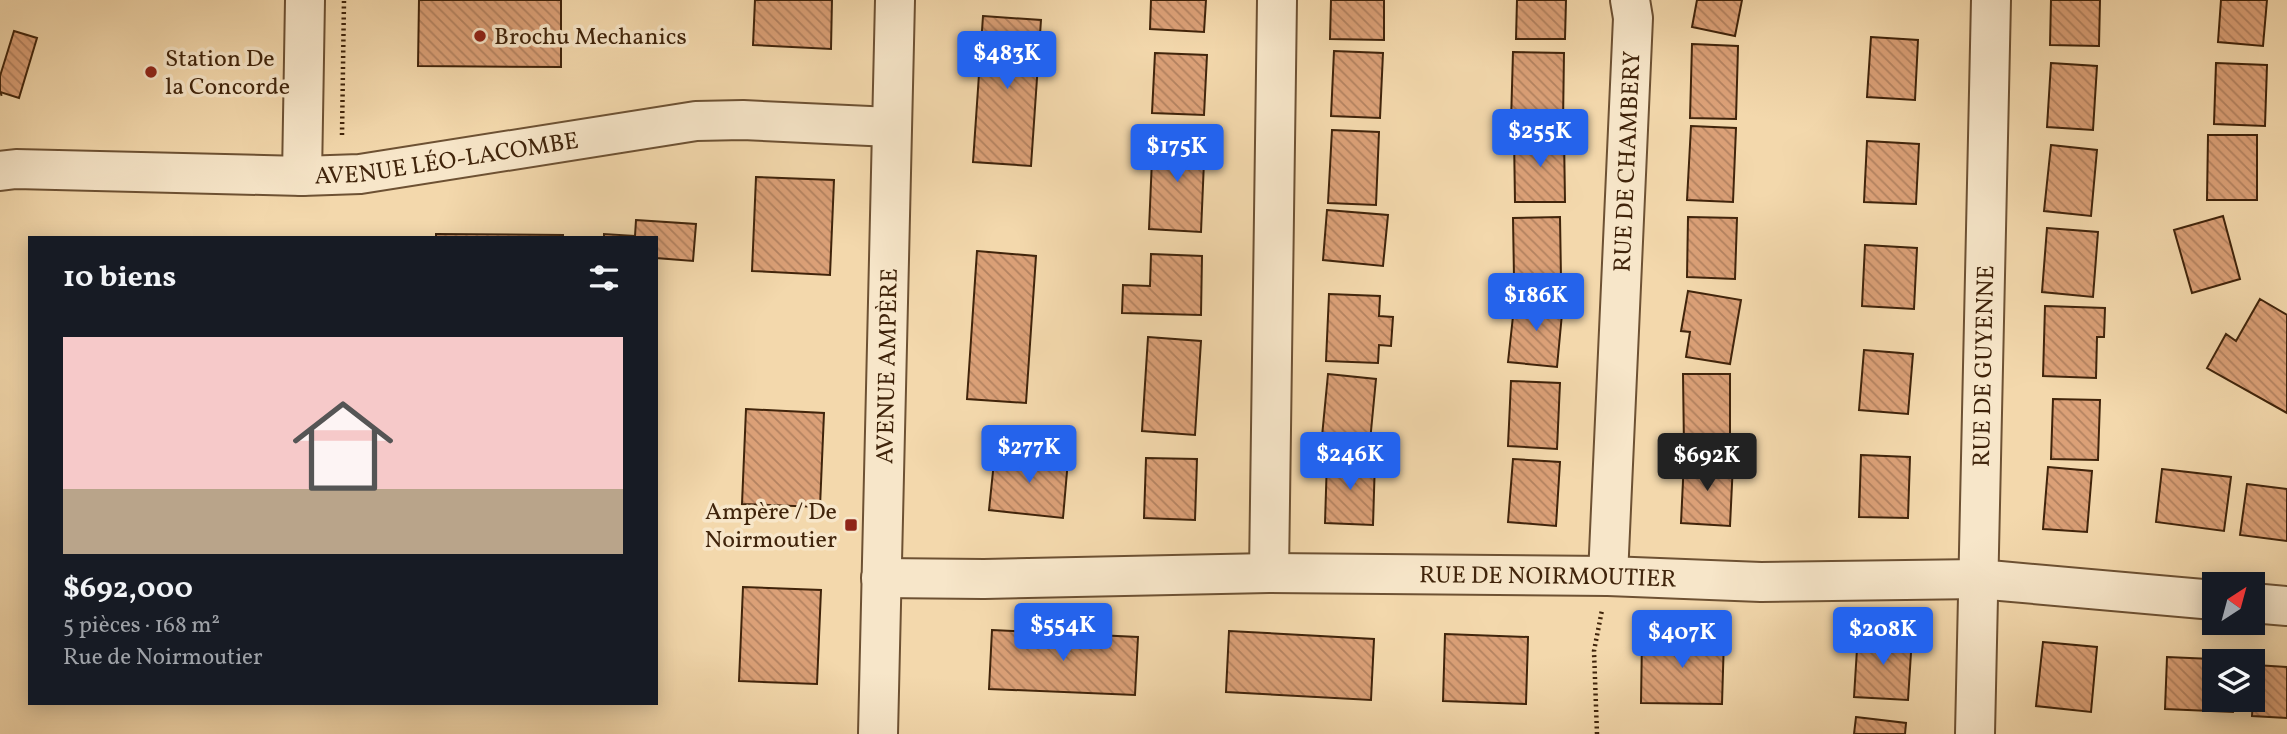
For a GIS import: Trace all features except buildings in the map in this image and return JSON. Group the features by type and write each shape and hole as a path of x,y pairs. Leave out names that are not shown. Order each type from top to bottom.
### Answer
{"street":[{"path":"302,176 304,0"},
{"name":"AVENUE AMPÈRE","path":"878,734 895,0"},
{"path":"1269,573 1276,0"},
{"name":"RUE DE CHAMBERY","path":"1608,576 1633,18 1630,0"},
{"name":"RUE DE GUYENNE","path":"1975,734 1991,0"},
{"name":"AVENUE LÉO-LACOMBE","path":"0,171 16,169 302,176 360,174 696,121 743,120 891,127"},
{"name":"RUE DE NOIRMOUTIER","path":"881,578 984,579 1269,573 1608,576 1761,582 1978,579 2202,599"},
{"path":"2265,604 2287,606"}],"path":[{"path":"342,135 344,0"},
{"path":"1597,734 1594,651 1608,576"}],"place":[{"name":"Brochu Mechanics","path":"480,36"},
{"name":"Station De la Concorde","path":"151,72"},
{"name":"Ampère / De Noirmoutier","path":"851,525"}]}
